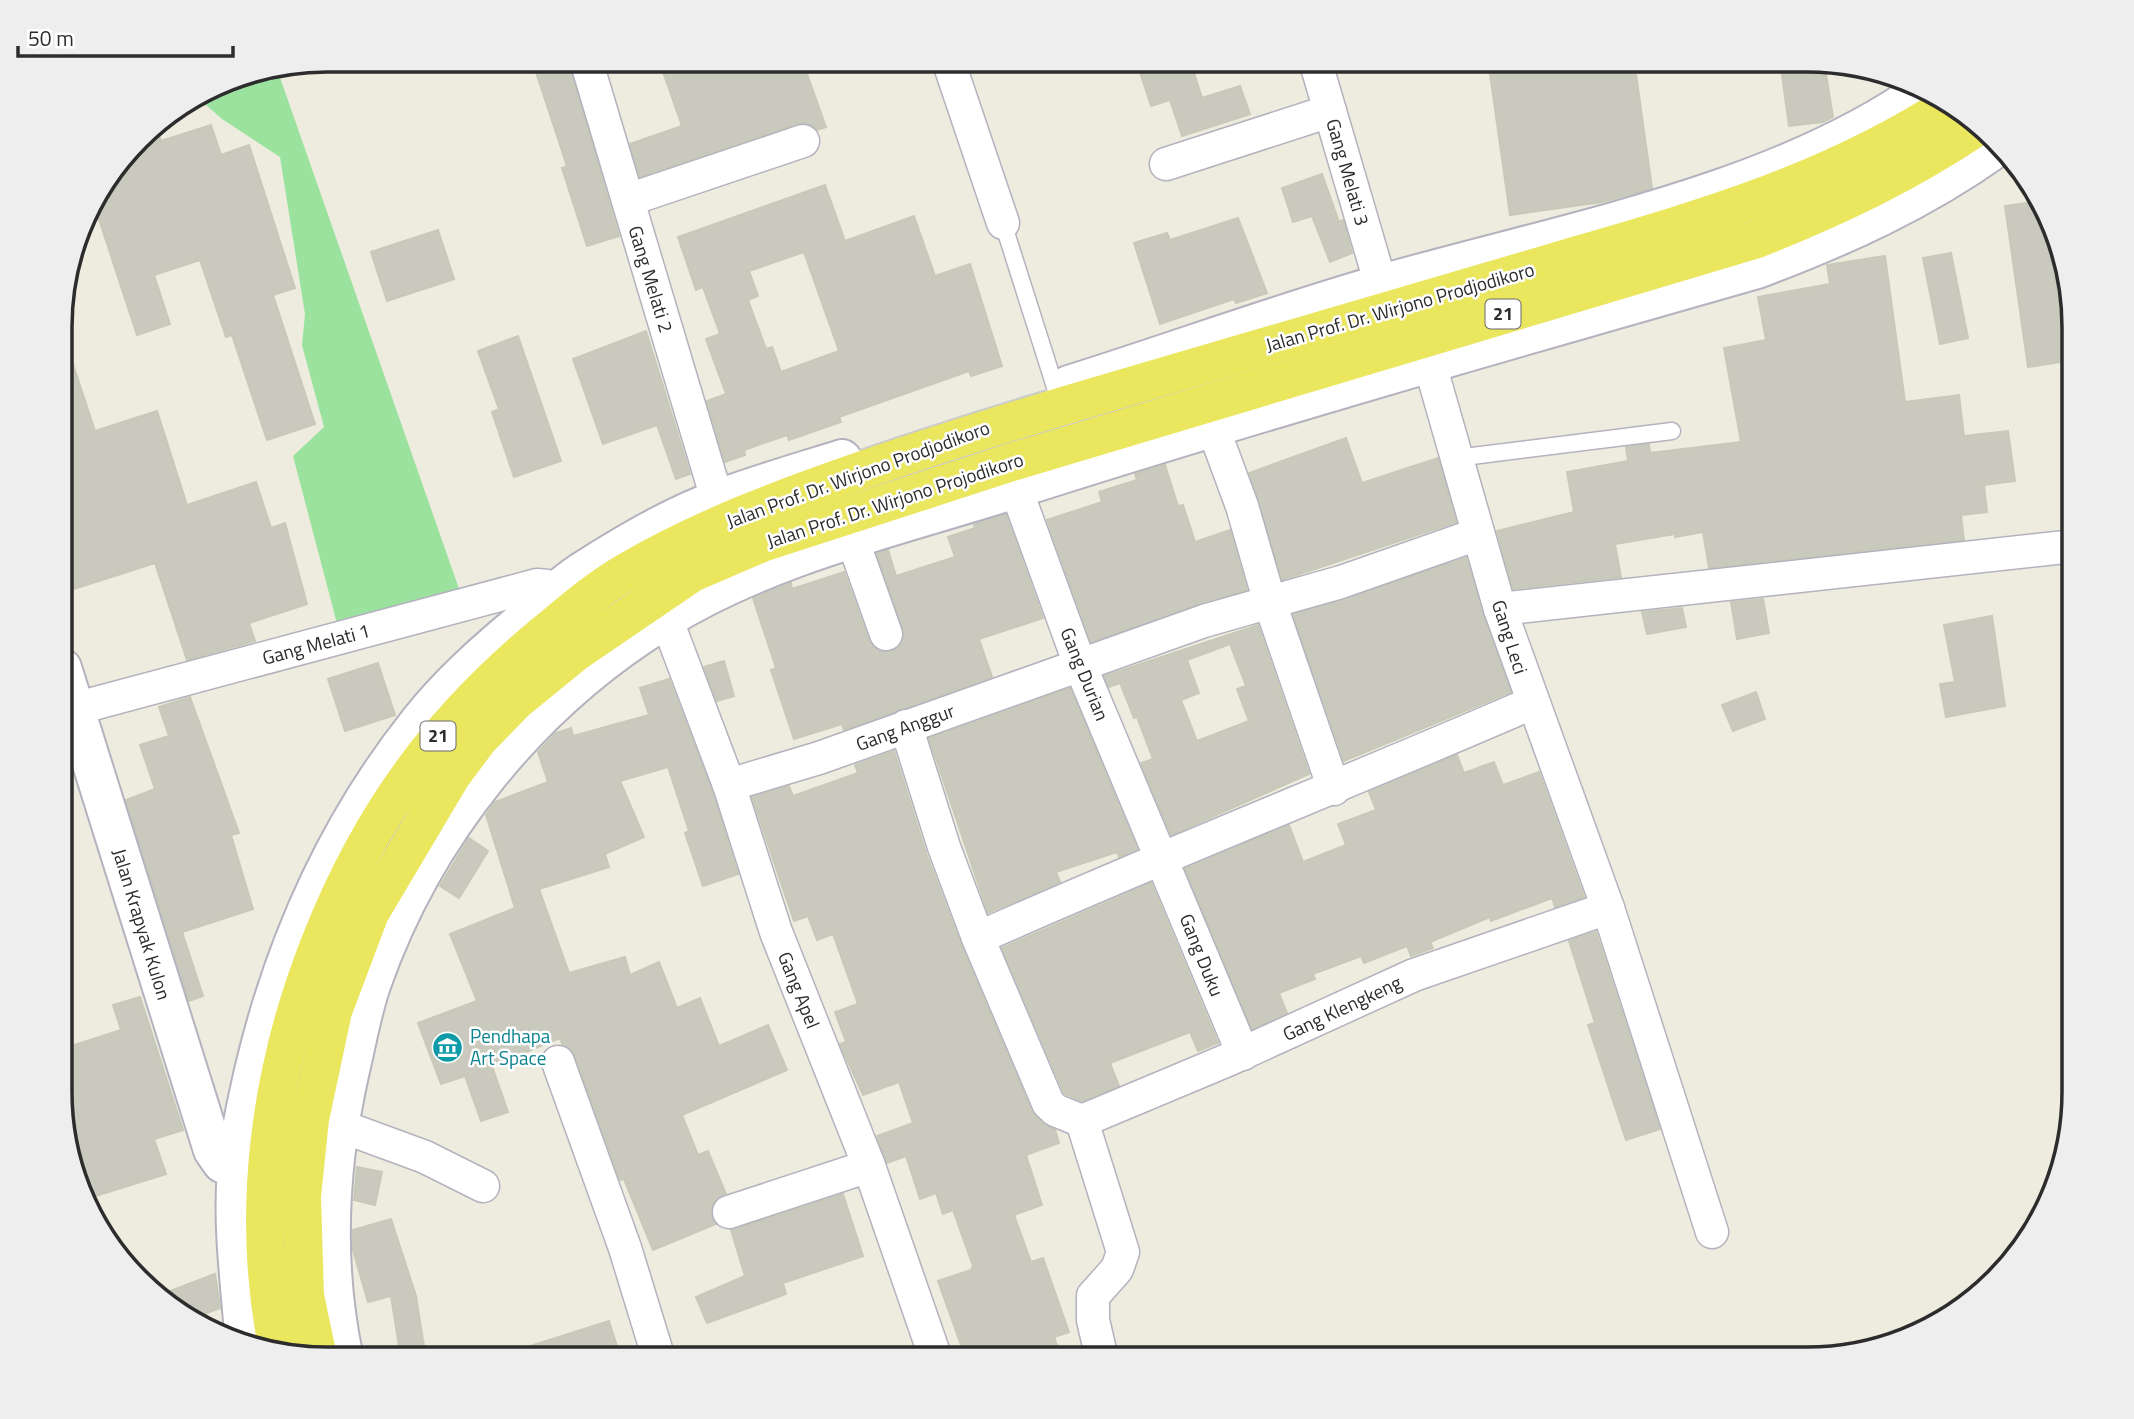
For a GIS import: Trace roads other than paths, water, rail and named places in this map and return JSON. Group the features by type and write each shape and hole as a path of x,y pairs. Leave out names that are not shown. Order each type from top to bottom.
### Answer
{"highway":[{"name":"Jalan Prof. Dr. Wirjono Prodjodikoro","path":"277,1342 268,1273 265,1188 270,1122 289,1032 341,888 378,824 429,746 508,666 575,608 625,573 732,517 1003,422 1450,279 1705,218 1785,190 1900,137 1941,110"},
{"name":"Jalan Prof. Dr. Wirjono Projodikoro","path":"316,1347 305,1296 302,1196 310,1119 333,1011 370,913 414,836 479,739 516,701 576,652 692,573 762,543 1014,475 1498,330 1757,239 1844,204 1933,156 1971,131"},
{"path":"1003,422 1014,475"}],"street":[{"name":"Gang Melati 2","path":"590,72 717,499"},
{"path":"952,72 1003,223"},
{"name":"Gang Melati 3","path":"1319,72 1381,285"},
{"path":"244,1334 236,1217 237,1169 244,1114 272,1004 327,864 380,773 421,719 474,662 581,572 717,499 1381,285 1450,279 1688,199 1782,164 1863,126 1914,95"},
{"path":"1166,164 1330,111"},
{"path":"628,200 803,141"},
{"path":"342,1347 329,1247 331,1182 338,1125 369,988 382,955 422,874 457,814 488,773 586,675 666,618 772,567 853,541 1014,475 1212,425 1429,361 1498,330 1757,269 1838,238 1920,197 1992,151"},
{"name":"Gang Leci","path":"1429,361 1500,609 1608,908 1712,1232"},
{"path":"1212,425 1242,506 1270,603 1334,789"},
{"name":"Gang Durian","path":"1014,475 1080,665 1162,856"},
{"name":"Gang Anggur","path":"729,785 1204,621 1341,582 1478,534"},
{"path":"853,541 886,634"},
{"path":"1500,609 2062,547"},
{"name":"Gang Melati 1","path":"75,709 537,585 547,586 555,594"},
{"name":"Gang Apel","path":"666,618 729,785 776,932 869,1166 932,1347"},
{"name":"Jalan Krapyak Kulon","path":"72,700 213,1150 222,1163 237,1169"},
{"path":"978,937 1162,856 1334,789 1532,703"},
{"path":"906,726 944,847 978,937 1048,1103 1055,1110 1082,1121 1123,1252 1117,1269 1093,1296 1093,1320 1099,1347"},
{"name":"Gang Duku","path":"1162,856 1243,1054"},
{"name":"Gang Klengkeng","path":"1082,1121 1243,1054 1414,975 1608,908"},
{"path":"558,1062 625,1248 655,1347"},
{"path":"338,1125 425,1157 482,1186"},
{"path":"729,1212 869,1166"}],"lane":[{"path":"1003,223 1056,390"},
{"path":"1456,458 1672,431"}],"place":[{"name":"Pendhapa Art Space","path":"447,1047"}]}
